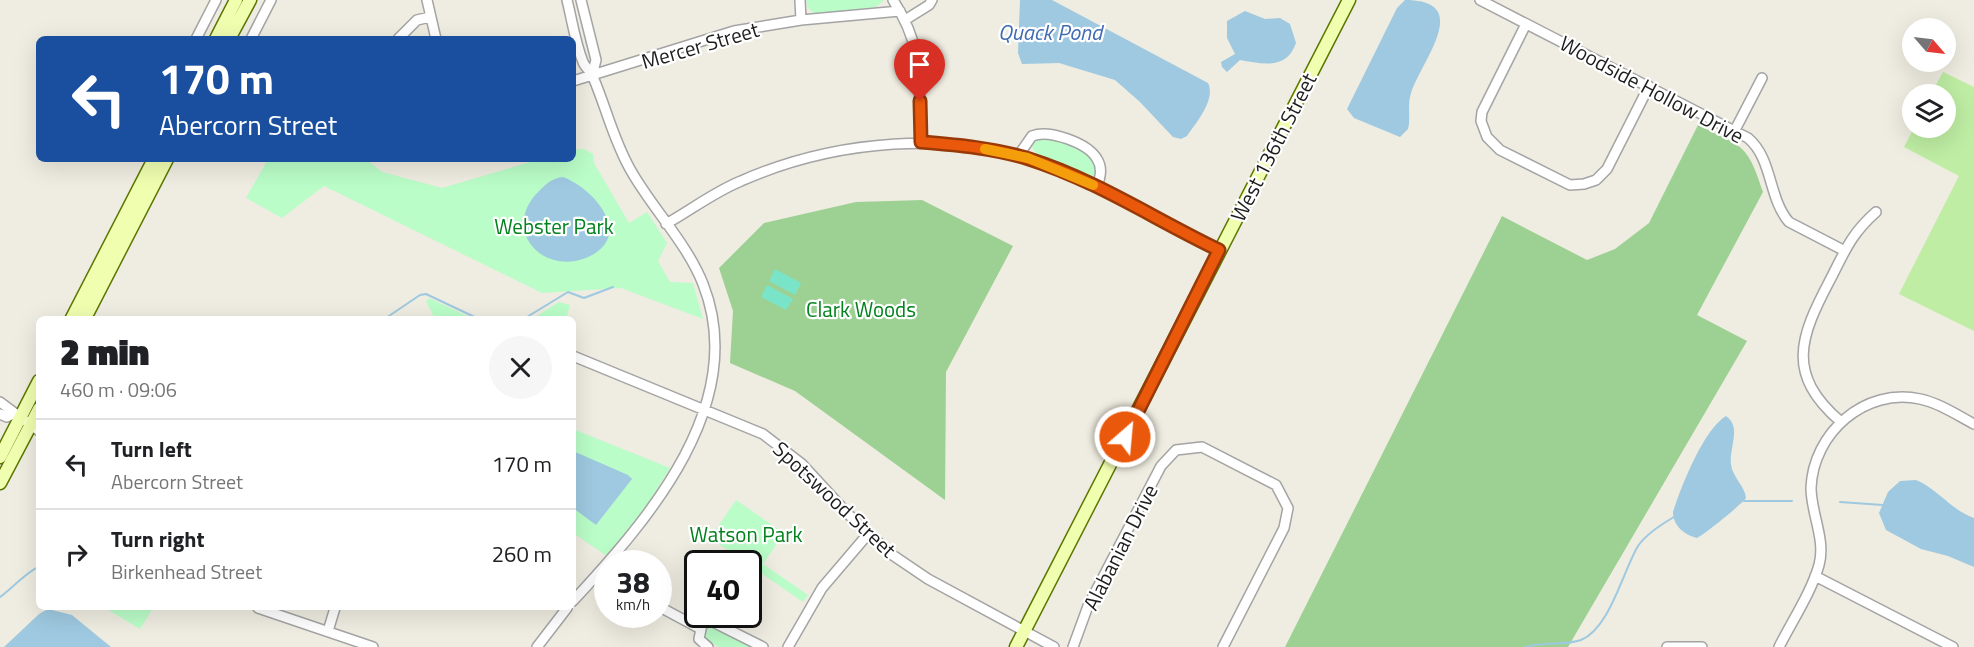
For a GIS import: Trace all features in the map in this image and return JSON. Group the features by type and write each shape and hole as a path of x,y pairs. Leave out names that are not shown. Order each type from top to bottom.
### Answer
{"street":[{"path":"198,36 216,0"},
{"path":"218,36 236,0"},
{"path":"231,36 249,0"},
{"path":"253,36 271,0"},
{"path":"427,0 435,36"},
{"path":"567,0 583,63 592,75 612,134 629,168 703,283 713,319 716,358 706,409 654,504 619,550"},
{"path":"582,0 596,60 592,75"},
{"path":"800,0 801,20"},
{"path":"905,20 929,5 932,0"},
{"name":"West 136th Street","path":"1016,647 1349,0"},
{"name":"Woodside Hollow Drive","path":"1480,0 1735,130 1753,142 1761,154 1776,204 1789,222 1845,251"},
{"path":"895,1 915,44 920,70 921,142"},
{"name":"Mercer Street","path":"576,80 725,33 801,20 900,11"},
{"path":"401,36 417,20 430,17"},
{"path":"1526,24 1482,112 1481,121 1487,137 1500,150 1570,185 1590,183 1607,169 1649,86"},
{"path":"1735,130 1762,78"},
{"path":"1018,156 1032,136 1044,134 1057,136 1086,148 1096,156 1100,167 1097,187"},
{"path":"666,224 728,187 779,166 853,150 921,142 978,148 1018,156 1047,165 1097,187 1219,250"},
{"path":"73,316 152,162"},
{"path":"86,316 165,162"},
{"path":"1841,422 1816,397 1809,384 1802,358 1805,333 1856,229 1876,212"},
{"name":"Spotswood Street","path":"576,357 750,427 777,442 814,475 868,534 891,554 928,579 1054,647"},
{"path":"0,483 26,422 36,390"},
{"path":"1779,647 1815,576 1820,554 1812,499 1812,477 1821,449 1841,422 1852,413 1878,401 1910,397 1940,405 1974,424"},
{"path":"0,402 26,422"},
{"path":"0,414 26,422"},
{"path":"0,457 26,422"},
{"name":"Alabanian Drive","path":"1073,647 1088,606 1161,466 1170,453 1182,447 1202,447 1240,465 1281,490 1288,508 1288,516 1223,647"},
{"path":"788,647 822,588 868,534"},
{"path":"1815,576 1953,647"},
{"path":"576,598 594,580"},
{"path":"264,610 373,647"},
{"path":"328,631 334,610"},
{"path":"537,647 562,610"},
{"path":"699,628 699,639 708,647"},
{"path":"728,628 763,647"},
{"path":"1668,647 1702,647"}],"green space":[{"path":"806,0 884,0 876,7 815,14 808,8"},
{"path":"1943,72 1974,87 1974,331 1899,294 1959,176 1904,147 1909,138 1956,138 1956,84 1936,84"},
{"path":"1698,125 1741,148 1752,164 1763,192 1697,315 1747,341 1568,647 1285,647 1502,216 1587,260 1615,249 1649,223"},
{"path":"1037,138 1066,142 1084,150 1096,164 1098,174 1095,178 1090,177 1037,155 1032,147"},
{"name":"Webster Park","path":"576,149 584,149 593,154 594,163 629,223 647,212 667,243 658,261 670,282 693,283 703,319 621,288 542,293 324,186 282,218 246,198 266,162 370,162 382,172 442,188 530,162 576,162"},
{"name":"Clark Woods","path":"922,200 1013,246 946,372 945,500 795,391 730,363 733,311 719,268 764,223 856,202"},
{"path":"775,269 801,283 795,295 769,281"},
{"path":"767,285 793,299 786,310 761,297"},
{"path":"429,298 468,316 434,316 426,301"},
{"path":"559,302 570,305 567,316 537,316"},
{"path":"576,430 670,468 646,507 612,550 598,550 576,535"},
{"name":"Watson Park","path":"736,500 784,533 763,564 808,595 803,602 762,574 762,550 727,550 710,538"},
{"path":"108,610 152,610 140,629"},
{"path":"704,628 720,628 759,647 718,647 703,636"}],"water":[{"name":"Quack Pond","path":"1020,0 1052,0 1208,83 1210,90 1207,104 1187,136 1181,139 1173,137 1140,102 1115,80 1059,63 1022,64 1018,53"},
{"path":"1405,0 1426,3 1437,10 1440,21 1432,49 1411,93 1408,129 1400,137 1354,118 1347,109 1397,8"},
{"path":"1245,11 1265,19 1280,18 1290,24 1296,43 1287,58 1280,61 1257,63 1240,60 1227,72 1221,62 1235,54 1227,38 1227,21"},
{"path":"563,177 574,182 595,200 608,222 609,234 605,244 594,254 576,261 560,261 545,256 533,248 526,235 524,221 528,206 545,185"},
{"path":"1726,416 1731,421 1734,432 1732,469 1746,498 1697,538 1680,529 1675,522 1673,512 1687,474 1701,446 1717,423"},
{"path":"576,452 628,475 632,479 596,525 576,510"},
{"path":"1916,480 1958,510 1974,518 1974,567 1948,556 1921,549 1886,530 1879,513 1888,492 1900,481"},
{"path":"52,610 72,615 111,647 4,647 39,614"}],"waterway":[{"path":"529,316 568,292 584,298 613,287"},
{"path":"389,316 420,295 426,294 473,316"},
{"path":"1744,501 1792,501"},
{"path":"1840,502 1883,505"},
{"path":"1526,647 1575,642 1591,634 1608,612 1638,546 1650,533 1674,517"},
{"path":"0,597 36,568"}],"slow traffic":[{"path":"985,149 1028,158 1093,185"}],"route":[{"path":"920,101 921,142 978,148 1028,158 1089,183 1219,250 1125,437"}]}
